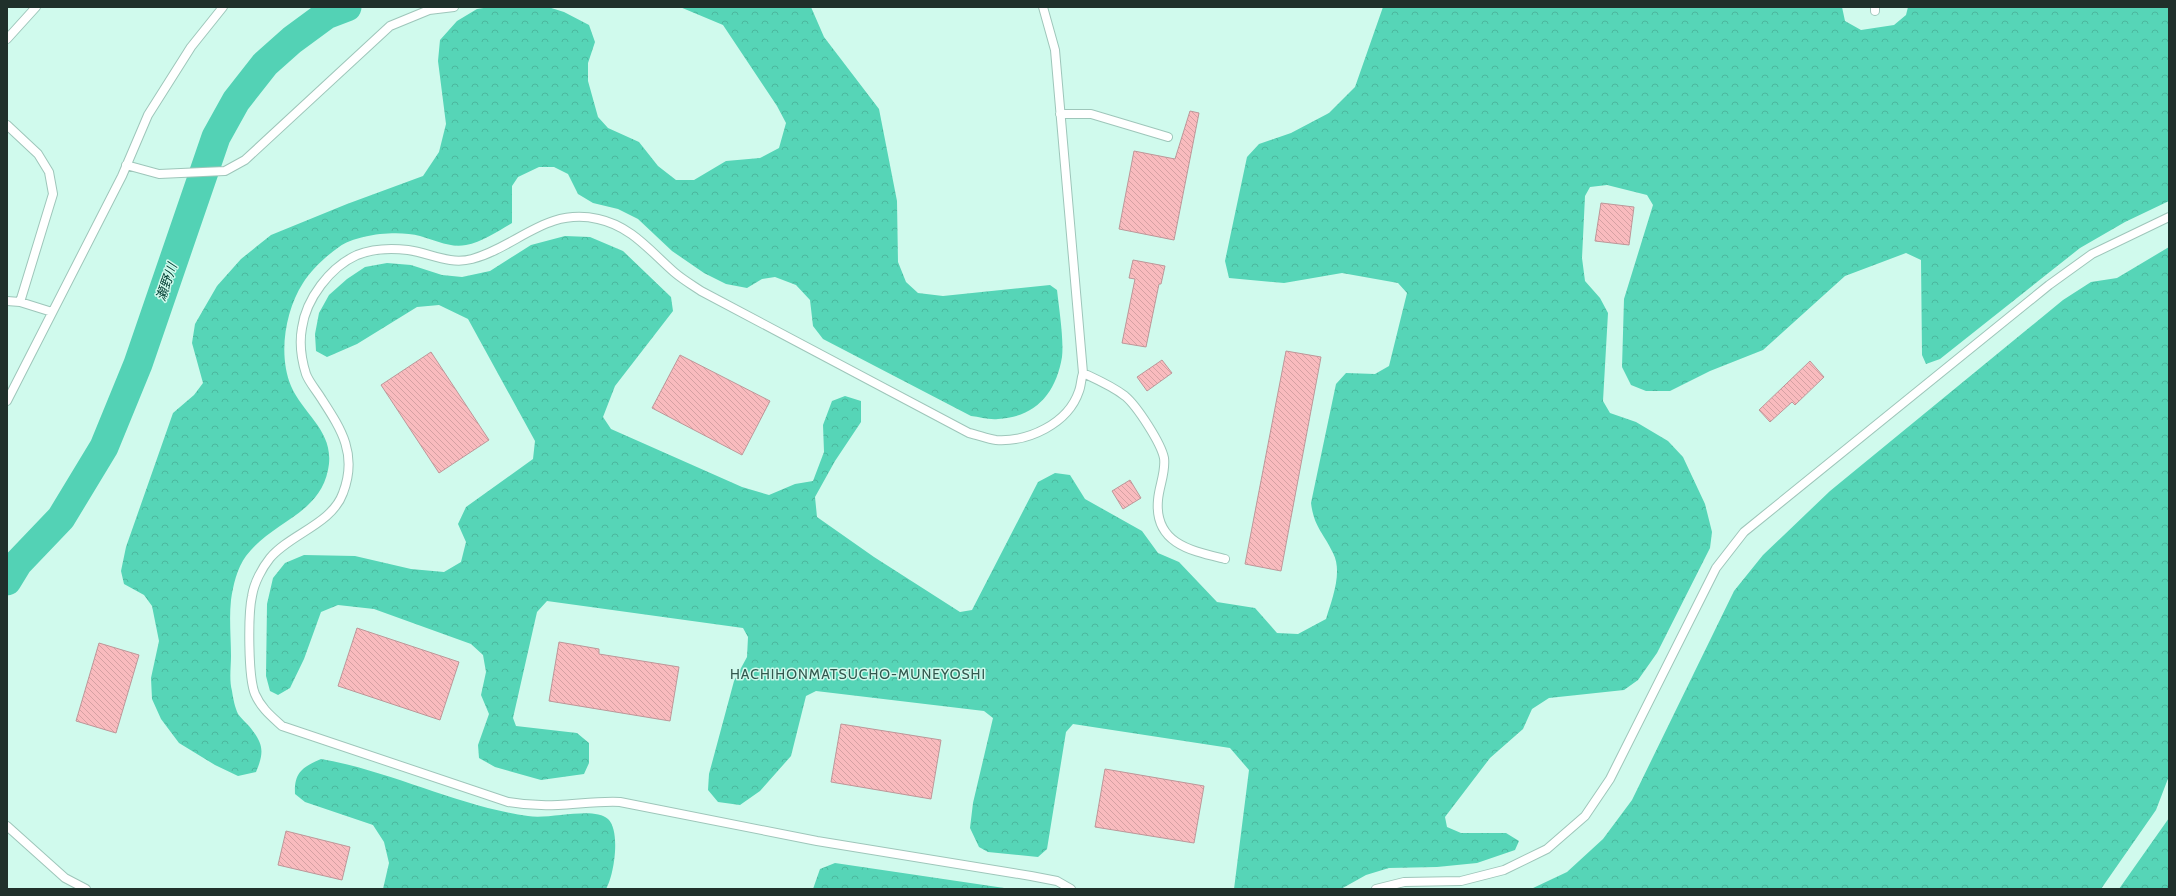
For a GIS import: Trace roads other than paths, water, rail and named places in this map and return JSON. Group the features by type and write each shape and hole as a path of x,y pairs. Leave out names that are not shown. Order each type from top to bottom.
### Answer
{"lane":[{"path":"7,39 36,7"},
{"path":"7,401 126,165 148,115 191,47 223,7"},
{"path":"126,165 159,174 225,171 245,160 390,26 429,10 454,7"},
{"path":"1043,7 1055,50 1083,373 1079,392 1076,398 1069,409 1051,426 1025,438 996,440 970,433 700,291 674,272 642,242 621,226 597,218 574,216 546,222 518,236 489,254 463,261 438,259 410,250 397,249 385,249 357,255 335,270 312,298 302,325 300,350 307,376 340,429 348,448 348,471 343,495 330,512 270,558 257,580 251,597 250,669 254,692 265,711 282,726 508,802 532,806 558,805 598,800 620,802 817,841 1057,881 1071,889"},
{"path":"1060,114 1091,114 1168,137"},
{"path":"7,125 38,154 49,172 53,194 20,302"},
{"path":"1376,889 1404,882 1461,881 1504,870 1547,849 1585,816 1610,779 1716,568 1744,532 2049,285 2092,254 2169,217"},
{"path":"7,301 20,302 52,312"},
{"path":"1083,373 1111,386 1127,398 1159,441 1164,459 1163,477 1158,500 1160,520 1171,539 1192,551 1225,559"},
{"path":"7,826 65,878 86,889"}],"waterway":[{"name":"瀬野川","path":"7,581 18,563 61,518 104,447 138,364 216,137 236,101 265,64 292,40 326,15 347,7"}],"district":[{"name":"HACHIHONMATSUCHO-MUNEYOSHI","path":"858,674"}]}
